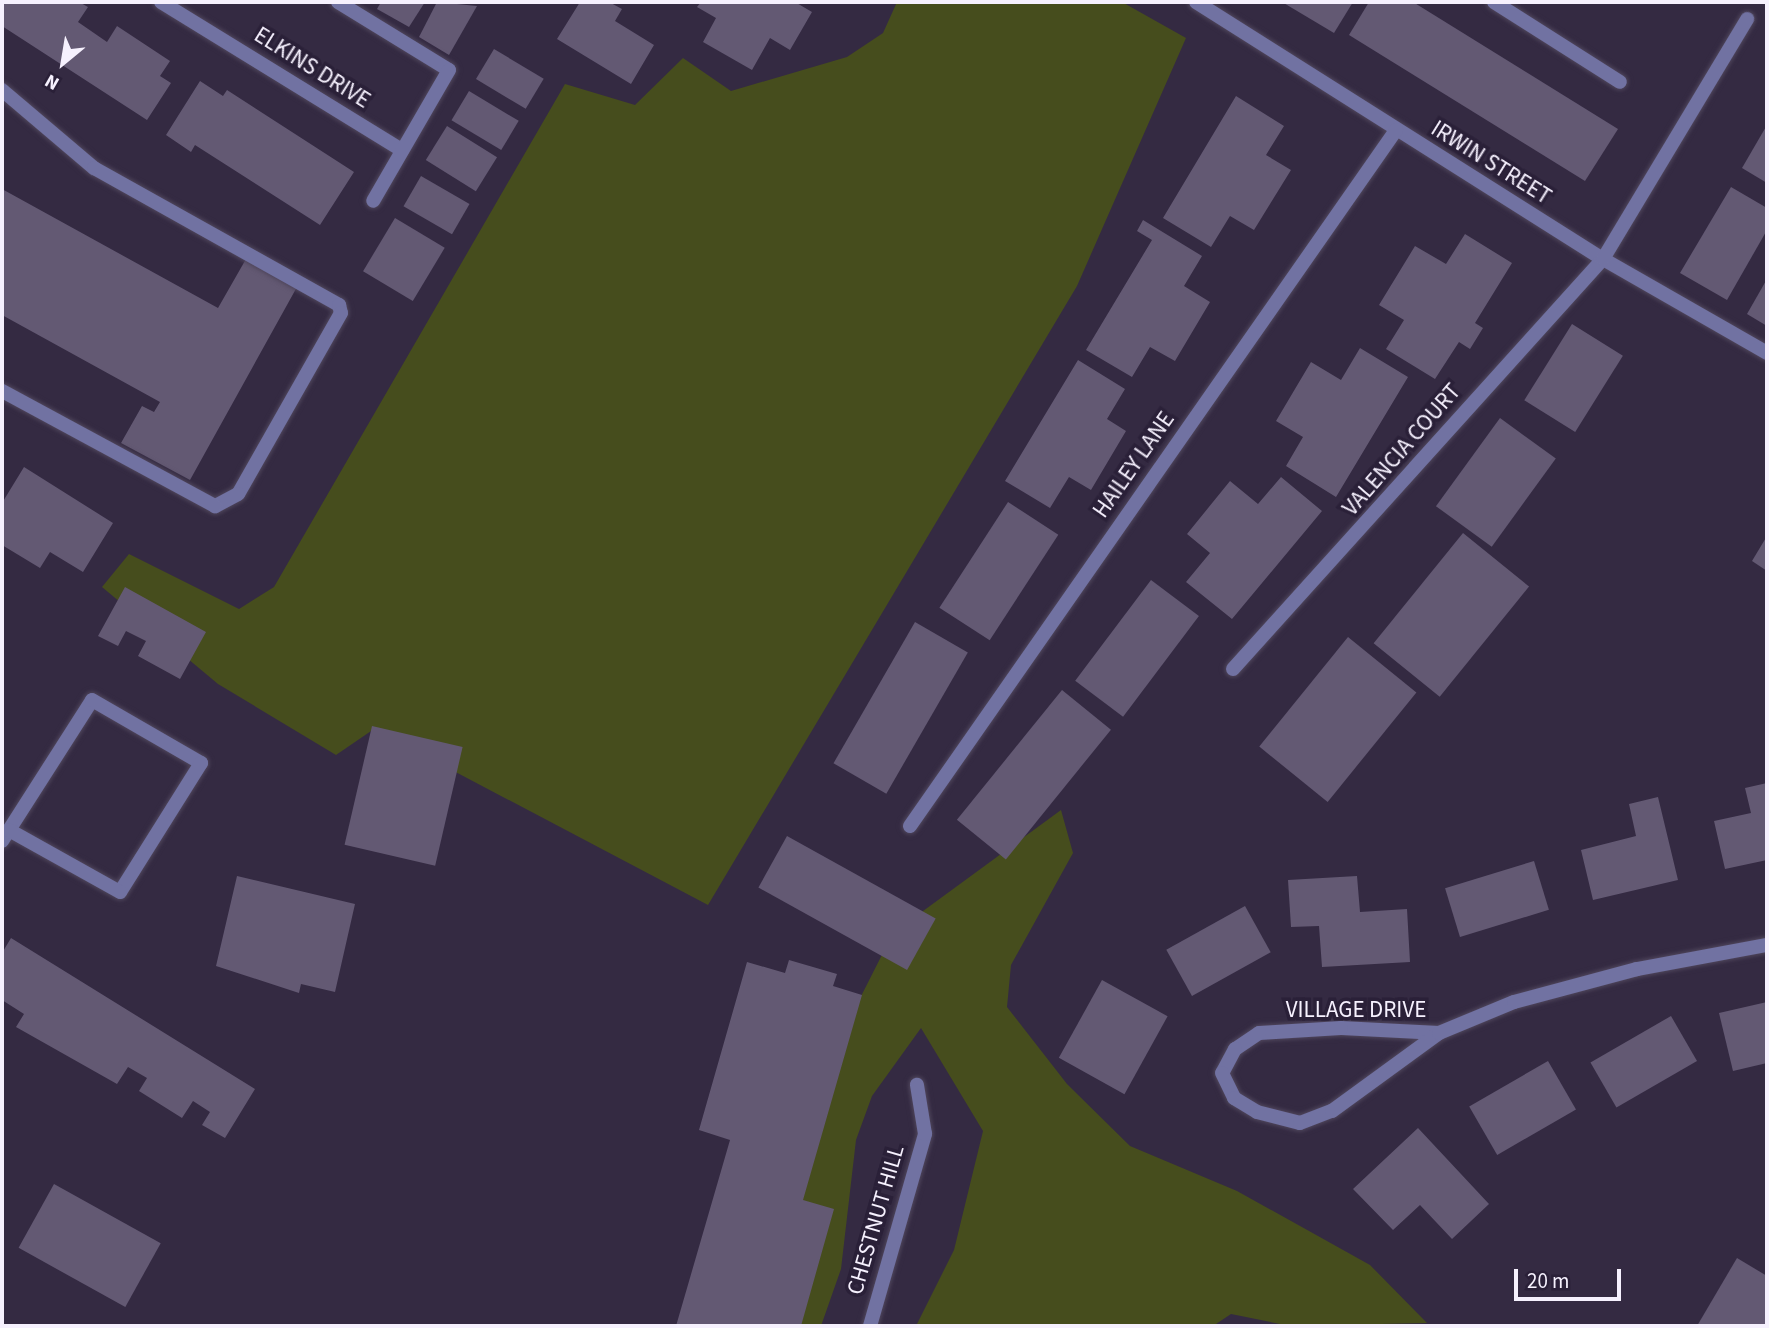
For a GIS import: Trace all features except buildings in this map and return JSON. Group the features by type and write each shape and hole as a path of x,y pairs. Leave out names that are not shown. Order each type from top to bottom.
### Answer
{"street":[{"name":"ELKINS DRIVE","path":"161,2 402,150"},
{"path":"338,2 449,70 373,201"},
{"name":"IRWIN STREET","path":"1196,2 1603,259 1767,353"},
{"path":"1494,2 1620,82"},
{"name":"VALENCIA COURT","path":"1233,669 1603,259 1747,19"},
{"path":"2,90 94,168 339,305 341,313 238,494 215,506 2,390"},
{"name":"HAILEY LANE","path":"910,826 1396,130"},
{"path":"92,699 201,763 120,892 5,836 92,699"},
{"name":"VILLAGE DRIVE","path":"1439,1033 1341,1028 1259,1033 1235,1049 1222,1073 1246,1105 1300,1123 1332,1111 1439,1033 1563,989 1767,945"},
{"name":"CHESTNUT HILL","path":"870,1326 925,1134 917,1085"}],"green space":[{"path":"897,2 1122,2 1186,38 1077,286 708,905 374,729 336,755 218,684 102,587 129,554 239,609 274,587 565,84 635,105 683,58 731,91 847,57 883,33"},
{"path":"1061,810 1073,853 1011,965 1007,1007 1067,1084 1130,1146 1237,1191 1370,1265 1427,1323 1290,1326 1231,1314 1213,1326 916,1326 954,1250 983,1131 921,1028 872,1096 856,1140 841,1269 821,1326 782,1323 792,1236 849,1020 893,933"}]}
